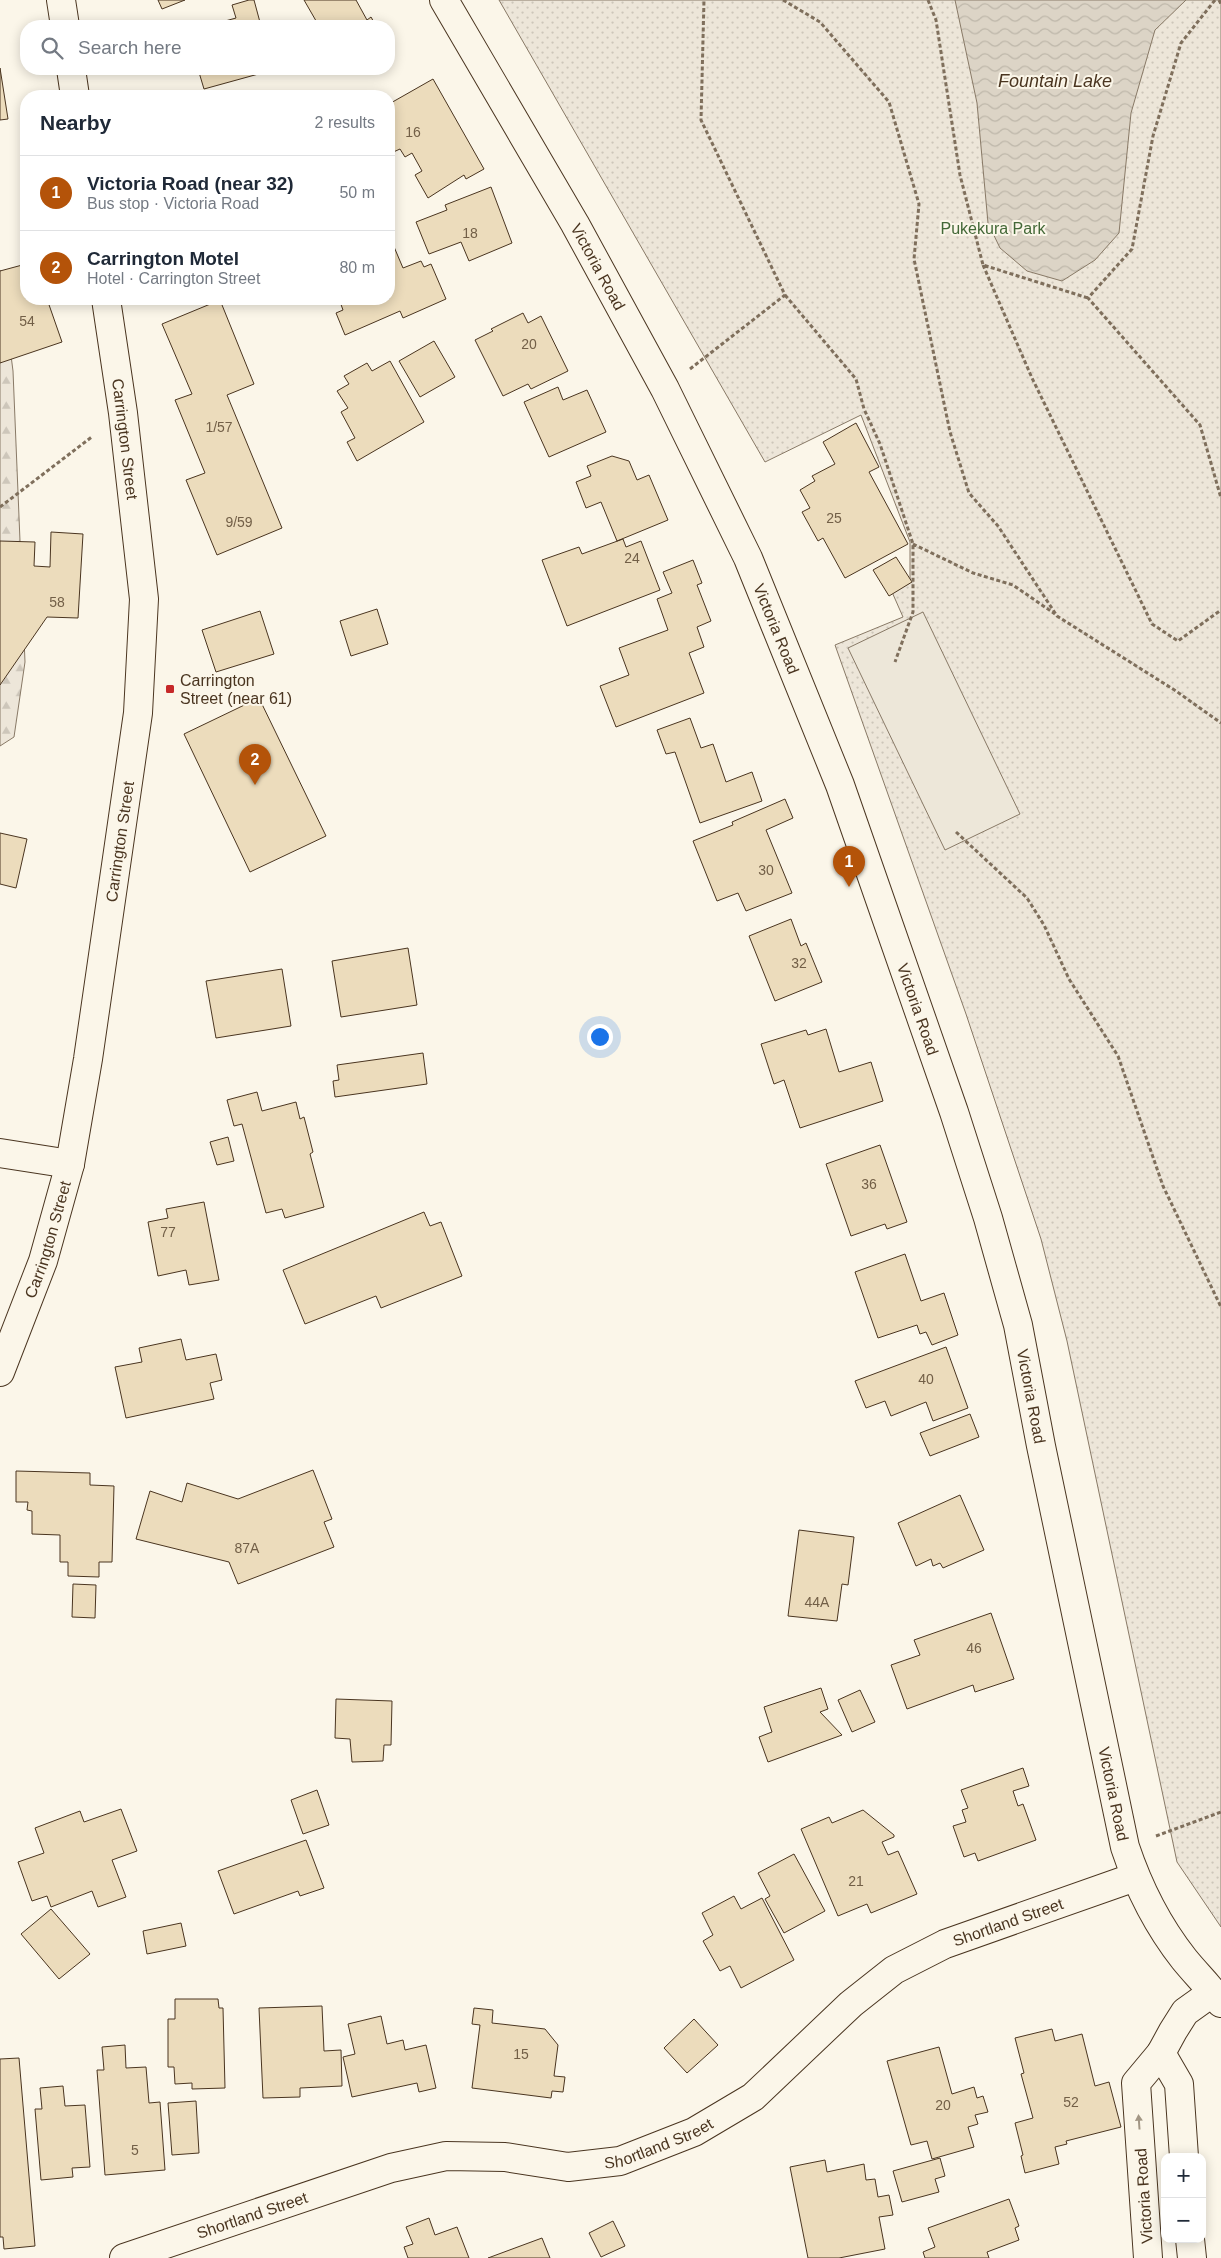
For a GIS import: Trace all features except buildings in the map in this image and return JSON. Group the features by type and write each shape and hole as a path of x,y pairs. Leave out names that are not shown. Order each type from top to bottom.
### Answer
{"street":[{"path":"61,0 64,20"},
{"name":"Victoria Road","path":"444,0 575,224 665,388 748,558 837,776 954,1112 985,1209 1018,1325 1041,1446 1126,1847 1135,1877 1155,1914 1183,1958 1217,1997 1186,2012 1172,2031 1162,2053 1136,2083 1148,2258"},
{"path":"72,75 74,90"},
{"name":"Carrington Street","path":"0,1372 43,1261 70,1164 88,1059 138,713 144,599 123,413 107,305"},
{"path":"0,1153 70,1164"},
{"name":"Shortland Street","path":"124,2258 391,2168 446,2156 506,2157 568,2167 620,2161 694,2132 753,2097 851,2004 894,1970 945,1944 1135,1877"},
{"path":"1162,2053 1178,2084 1184,2153"},
{"path":"1190,2243 1192,2258"}],"path":[{"path":"704,0 701,120 785,295 856,379 864,409 880,444 913,544 913,612 895,662"},
{"path":"784,0 820,22 889,102 919,204 914,259 950,432 969,493 998,526 1057,616"},
{"path":"928,0 936,20 960,175 983,265 1032,378 1152,624 1178,641 1221,610"},
{"path":"1088,298 1132,249 1153,136 1181,43 1215,0"},
{"path":"1219,0 1221,4"},
{"path":"983,265 1088,298 1200,425 1221,498"},
{"path":"665,388 785,295"},
{"path":"0,507 123,413"},
{"path":"913,544 973,573 1013,584 1057,616 1176,690 1221,723"},
{"path":"956,832 1027,898 1044,925 1069,979 1118,1056 1163,1186 1221,1307"},
{"path":"1126,1847 1221,1812"}],"green space":[{"name":"Pukekura Park","path":"499,0 1221,0 1221,1927 1177,1862 1067,1341 1041,1239 966,1014 835,645 903,617 892,592 910,583 910,542 861,415 765,462"},
{"path":"0,270 13,371 25,662 14,737 0,746"}],"shaded area":[{"path":"923,612 1020,814 945,850 848,648"}],"water":[{"name":"Fountain Lake","path":"955,0 1186,0 1155,30 1131,113 1119,233 1095,260 1062,281 1027,271 1000,248 988,223 977,103"}],"place":[{"name":"Carrington Street (near 61)","path":"170,689"},
{"name":"Carrington Motel","path":"255,785"},
{"name":"Victoria Road (near 32)","path":"849,887"}]}
